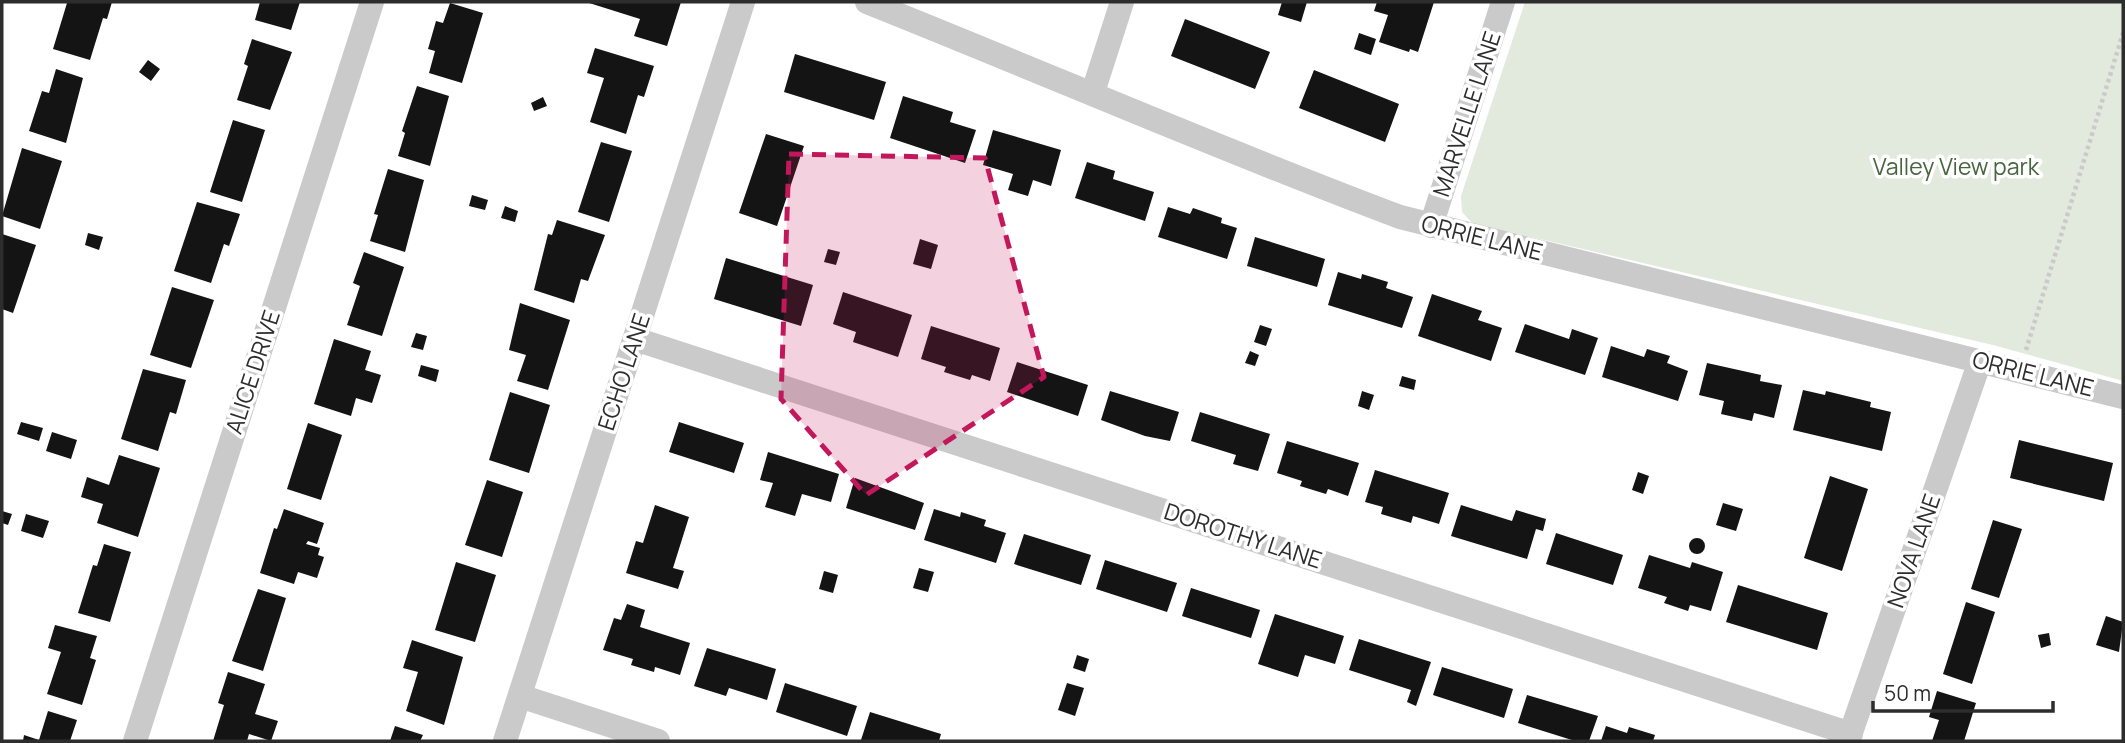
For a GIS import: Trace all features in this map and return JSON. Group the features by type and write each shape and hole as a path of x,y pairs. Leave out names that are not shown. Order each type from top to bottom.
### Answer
{"street":[{"name":"ALICE DRIVE","path":"135,741 372,2"},
{"name":"ECHO LANE","path":"505,741 743,2"},
{"name":"ORRIE LANE","path":"867,2 1093,92 1303,181 1431,226 2123,397"},
{"path":"1093,92 1122,2"},
{"name":"MARVELLE LANE","path":"1431,226 1503,2"},
{"name":"DOROTHY LANE","path":"635,339 1849,738"},
{"name":"NOVA LANE","path":"1849,738 1980,361"},
{"path":"520,696 659,741"}],"path":[{"path":"2020,371 2123,33"}],"highlighted area":[{"path":"789,154 985,158 1044,377 866,495 781,399"}],"green space":[{"name":"Valley View park","path":"1525,2 2123,2 2123,381 1993,345 1472,223 1462,212 1461,196"}],"building":[{"path":"112,2 107,19 103,18 90,60 53,49 67,3"},
{"path":"260,2 300,2 291,30 255,20"},
{"path":"586,2 681,2 667,46 634,36 640,19"},
{"path":"1282,2 1307,2 1301,22 1278,15"},
{"path":"1377,2 1434,2 1418,52 1410,49 1409,52 1379,42 1388,15 1374,11"},
{"path":"450,3 483,13 462,83 429,73 435,51 428,49 436,21 443,23"},
{"path":"1185,19 1270,52 1255,89 1171,56"},
{"path":"1359,33 1376,39 1371,55 1354,49"},
{"path":"252,39 292,52 270,110 237,100 248,66 244,64"},
{"path":"595,48 654,66 644,97 638,95 626,134 590,122 604,78 587,73"},
{"path":"795,54 886,82 874,120 784,92"},
{"path":"148,60 160,69 151,81 139,72"},
{"path":"56,69 83,78 66,143 29,131 42,91 49,93"},
{"path":"1314,70 1399,104 1385,142 1299,108"},
{"path":"417,86 449,96 430,166 398,156 405,133 402,131"},
{"path":"903,96 953,112 950,122 976,130 965,163 890,138"},
{"path":"543,97 547,106 534,111 531,103"},
{"path":"233,120 265,130 242,202 210,192"},
{"path":"993,130 1061,150 1051,186 1033,180 1028,196 1008,190 1013,174 983,165"},
{"path":"766,134 804,146 777,226 739,213"},
{"path":"601,142 632,151 609,222 578,212"},
{"path":"22,148 62,161 40,229 2,216"},
{"path":"1087,162 1115,171 1113,179 1154,192 1145,221 1075,198"},
{"path":"388,169 424,180 405,252 370,241 378,215 374,214"},
{"path":"472,195 488,200 485,210 469,206"},
{"path":"197,202 240,214 229,246 224,244 211,283 174,271"},
{"path":"505,206 518,211 515,222 501,218"},
{"path":"1168,207 1190,214 1193,208 1222,218 1221,223 1237,228 1227,259 1158,237"},
{"path":"557,220 605,235 588,281 581,279 574,303 534,290 548,234 552,235"},
{"path":"88,233 103,237 99,250 85,245"},
{"path":"2,234 36,245 13,313 2,309"},
{"path":"1255,237 1325,259 1317,287 1247,266"},
{"path":"920,239 938,245 931,269 913,264"},
{"path":"828,249 840,252 836,265 824,262"},
{"path":"364,252 404,267 382,336 347,325 360,286 353,283"},
{"path":"726,258 813,285 801,326 714,299"},
{"path":"1338,272 1361,279 1362,274 1388,282 1386,288 1413,297 1402,328 1328,305"},
{"path":"172,287 214,300 191,368 150,355"},
{"path":"843,292 912,315 898,357 853,342 856,332 833,324"},
{"path":"1432,294 1482,311 1478,320 1502,328 1491,361 1418,336"},
{"path":"520,303 570,320 548,390 517,381 526,355 509,350"},
{"path":"1525,324 1569,339 1572,329 1598,338 1585,375 1515,352"},
{"path":"1260,325 1272,329 1266,346 1254,342"},
{"path":"931,326 1000,348 990,381 972,375 970,380 944,372 946,367 921,359"},
{"path":"416,333 427,336 423,350 411,347"},
{"path":"334,339 371,351 365,370 381,375 372,403 356,398 351,416 314,404"},
{"path":"1611,346 1644,357 1647,349 1670,356 1667,363 1688,371 1678,401 1602,377"},
{"path":"1250,351 1259,355 1255,366 1245,363"},
{"path":"1017,362 1088,385 1078,416 1007,392"},
{"path":"1707,363 1761,375 1760,381 1782,385 1774,418 1754,413 1752,421 1721,414 1724,401 1699,395"},
{"path":"421,365 439,370 436,382 418,376"},
{"path":"143,369 186,380 176,414 170,412 158,451 121,439"},
{"path":"1402,376 1416,380 1414,390 1399,386"},
{"path":"1803,390 1825,395 1826,391 1871,402 1870,407 1891,412 1882,451 1793,430"},
{"path":"1110,391 1179,412 1170,441 1145,436 1101,420"},
{"path":"1362,391 1374,395 1369,410 1358,406"},
{"path":"510,392 550,405 529,473 489,460"},
{"path":"1200,412 1270,434 1258,471 1233,464 1236,455 1191,441"},
{"path":"21,422 43,428 39,441 17,434"},
{"path":"679,422 744,443 734,473 669,452"},
{"path":"308,423 342,435 321,500 287,489"},
{"path":"52,432 77,440 71,459 46,451"},
{"path":"2019,440 2113,463 2104,501 2010,478"},
{"path":"1287,441 1359,463 1348,496 1328,489 1326,494 1300,486 1302,481 1277,473"},
{"path":"768,452 839,474 831,502 802,494 795,516 765,507 773,483 760,480"},
{"path":"119,455 160,468 138,537 97,523 103,504 81,497 87,477 109,485"},
{"path":"1375,470 1449,493 1439,524 1413,516 1411,523 1381,514 1383,507 1365,502"},
{"path":"1638,472 1649,476 1643,494 1632,490"},
{"path":"1830,476 1868,489 1842,571 1804,558"},
{"path":"855,478 924,503 915,530 846,508"},
{"path":"487,480 523,492 502,557 465,545"},
{"path":"1723,503 1743,509 1736,531 1716,525"},
{"path":"655,505 689,517 673,568 684,571 678,589 626,573 636,541 643,543"},
{"path":"1461,505 1512,521 1516,510 1546,519 1543,531 1536,529 1527,559 1451,536"},
{"path":"284,509 324,523 317,544 308,541 306,544 320,548 318,555 324,557 317,578 298,572 294,584 260,573 274,528 277,529"},
{"path":"934,509 960,517 961,512 986,520 984,526 1006,533 996,563 924,540"},
{"path":"2,511 12,514 8,525 2,523"},
{"path":"26,514 49,521 43,538 21,531"},
{"path":"1993,520 2022,529 1999,598 1971,589"},
{"path":"1556,533 1623,555 1613,585 1546,564"},
{"path":"1024,534 1091,555 1081,585 1014,564"},
{"path":"1697,538 1703,540 1703,552 1697,554 1691,552 1689,546 1691,540"},
{"path":"104,544 131,552 110,622 78,613 93,565 97,566"},
{"path":"1649,555 1690,568 1692,562 1723,572 1711,611 1690,605 1688,611 1664,603 1667,597 1638,588"},
{"path":"1105,560 1177,583 1167,612 1096,589"},
{"path":"456,562 496,575 475,642 435,630"},
{"path":"919,568 934,572 928,592 913,588"},
{"path":"824,571 838,575 833,593 819,589"},
{"path":"1738,585 1828,613 1817,650 1726,622"},
{"path":"1191,588 1260,610 1251,638 1182,616"},
{"path":"258,589 286,598 263,671 232,661"},
{"path":"1966,602 1995,612 1972,684 1943,674"},
{"path":"627,604 645,610 640,627 690,643 680,675 655,667 654,672 631,665 633,659 603,650 614,618 621,620"},
{"path":"1275,614 1344,636 1335,664 1305,655 1298,677 1258,664"},
{"path":"2106,616 2123,622 2119,652 2096,645"},
{"path":"55,625 97,636 90,658 96,660 82,705 47,694 61,652 48,648"},
{"path":"2049,633 2051,645 2041,648 2038,635"},
{"path":"1359,639 1431,662 1416,706 1407,702 1411,690 1349,670"},
{"path":"412,640 463,657 444,725 406,711 418,672 403,668"},
{"path":"707,648 776,669 767,700 729,688 726,696 694,686"},
{"path":"1077,655 1089,659 1085,672 1073,668"},
{"path":"1442,667 1513,689 1504,718 1433,695"},
{"path":"228,672 265,684 255,714 278,721 271,741 249,734 247,741 213,741 224,705 218,703"},
{"path":"785,683 857,706 847,736 776,712"},
{"path":"1067,683 1084,688 1075,716 1058,710"},
{"path":"1937,691 1976,703 1964,741 1932,741 1939,720 1929,717"},
{"path":"1527,695 1598,716 1589,741 1575,741 1518,723"},
{"path":"48,711 77,720 70,741 23,741 24,735 39,740"},
{"path":"870,712 941,734 939,741 861,740"},
{"path":"395,726 423,735 420,741 390,741"},
{"path":"1606,726 1627,733 1629,727 1655,735 1653,741 1601,741"}]}
